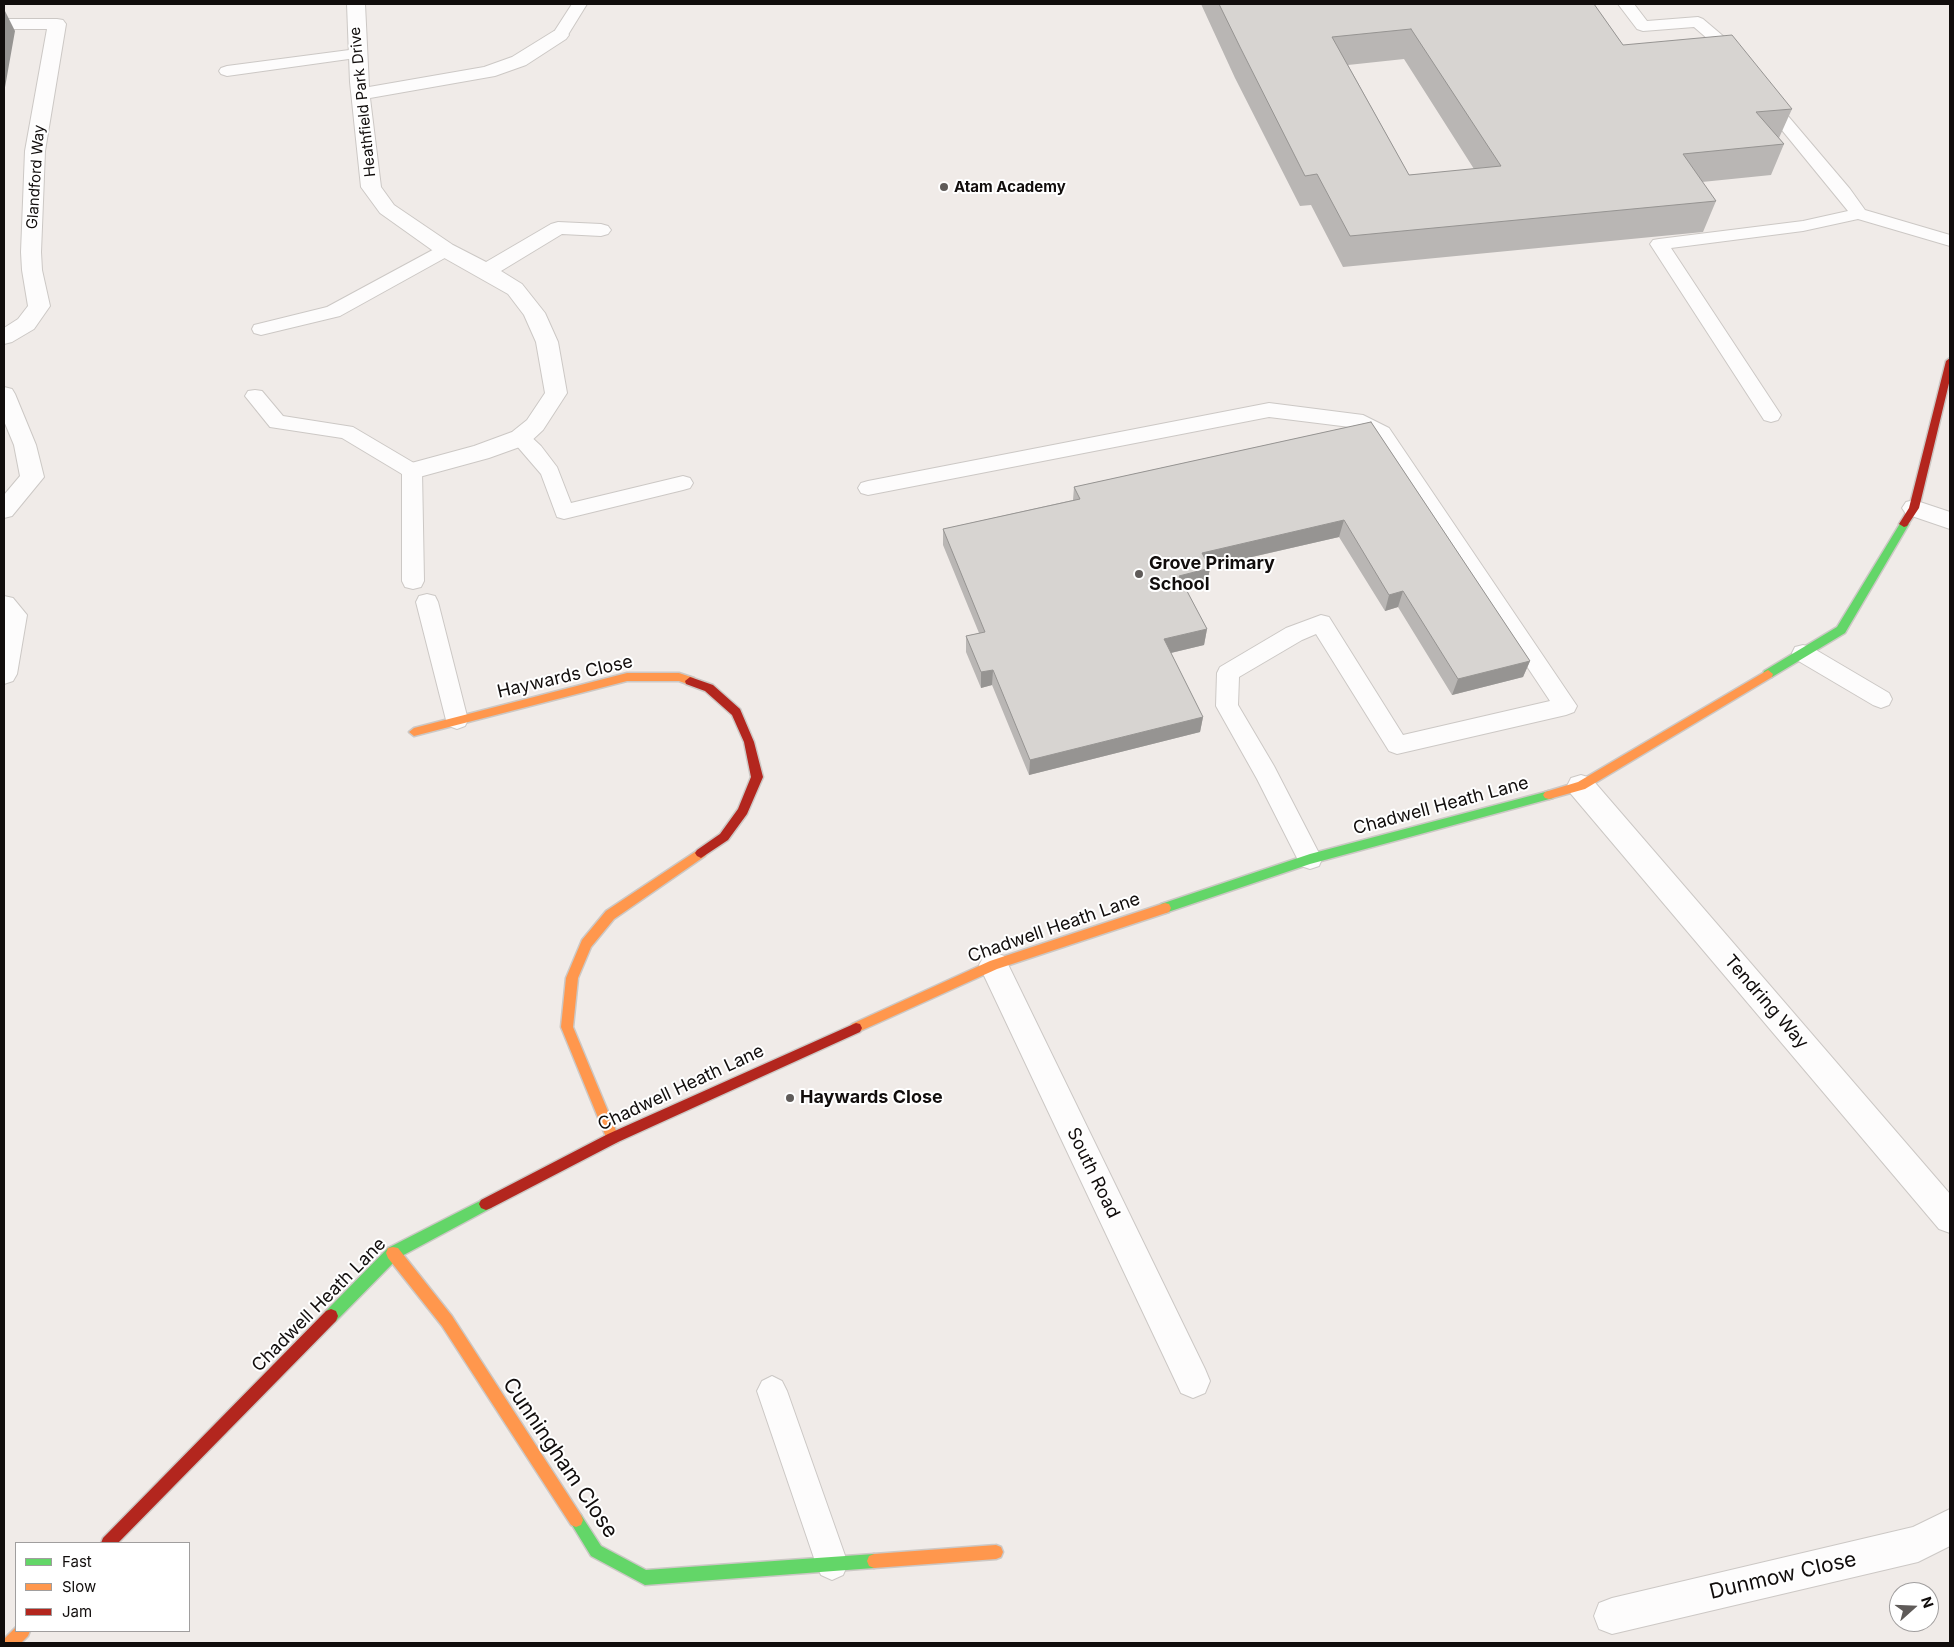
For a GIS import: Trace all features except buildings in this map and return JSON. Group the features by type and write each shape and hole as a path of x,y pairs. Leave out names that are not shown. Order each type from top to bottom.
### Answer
{"street":[{"name":"Heathfield Park Drive","path":"356,4 360,94 372,187 387,209 446,250 515,289 534,313 547,342 556,393 535,425 520,438 481,452 412,471"},
{"name":"Glandford Way","path":"4,24 58,24 35,151 31,252 32,270 39,306 26,324 4,337"},
{"path":"360,94 488,72 519,61 560,34"},
{"path":"486,271 558,228 601,230"},
{"name":"Chadwell Heath Lane","path":"109,1542 392,1253 613,1138 994,965 1310,859 1581,786 1841,630 1914,508 1950,361"},
{"path":"4,394 25,446 32,477 4,510"},
{"path":"1914,508 1950,521"},
{"path":"4,605 14,615 4,674"},
{"name":"Haywards Close","path":"414,732 627,677 678,677 709,688 736,712 750,742 757,778 743,811 724,837 610,915 586,944 572,978 567,1027 613,1138"},
{"name":"Tendring Way","path":"1581,786 1950,1218"},
{"name":"South Road","path":"994,965 1193,1381"},
{"name":"Cunningham Close","path":"392,1253 447,1321 596,1551 645,1578 996,1552"},
{"name":"Dunmow Close","path":"1612,1616 1918,1544 1950,1527"},
{"path":"10,1643 22,1632"}],"lane":[{"path":"560,34 579,4"},
{"path":"1626,4 1643,26 1698,22 1730,50 1745,71"},
{"path":"227,71 357,54"},
{"path":"1757,87 1859,214"},
{"path":"1771,415 1659,244 1803,226 1859,214 1950,241"},
{"path":"261,329 333,312 446,250"},
{"path":"255,396 277,422 346,432 412,471 413,581"},
{"path":"868,488 1269,410 1363,422 1382,433 1566,706 1397,745 1321,623 1294,634 1228,673 1227,706 1266,773 1310,859"},
{"path":"520,438 534,451 550,472 564,512 683,483"},
{"path":"427,602 457,720"},
{"path":"1803,653 1881,700"},
{"path":"772,1392 832,1564"}],"traffic: fast":[{"path":"1768,674 1841,630 1904,524"},
{"path":"1165,908 1310,859 1549,795"},
{"path":"331,1316 393,1253 486,1204"},
{"path":"576,1520 596,1551 645,1578 874,1561"}],"traffic: slow":[{"path":"1549,795 1581,786 1768,674"},
{"path":"414,732 627,677 679,677 690,681"},
{"path":"613,1138 567,1027 572,978 586,944 610,915 701,853"},
{"path":"856,1028 994,965 1165,908"},
{"path":"393,1253 447,1321 576,1520"},
{"path":"874,1561 996,1552"},
{"path":"10,1643 22,1632"}],"traffic: jam":[{"path":"1904,524 1914,508 1950,361"},
{"path":"690,681 709,688 736,712 749,742 757,777 743,811 724,837 701,853"},
{"path":"486,1204 613,1138 856,1028"},
{"path":"109,1542 331,1316"}],"place":[{"name":"Atam Academy","path":"944,187"},
{"name":"Grove Primary School","path":"1139,574"},
{"name":"Haywards Close","path":"790,1098"}]}
